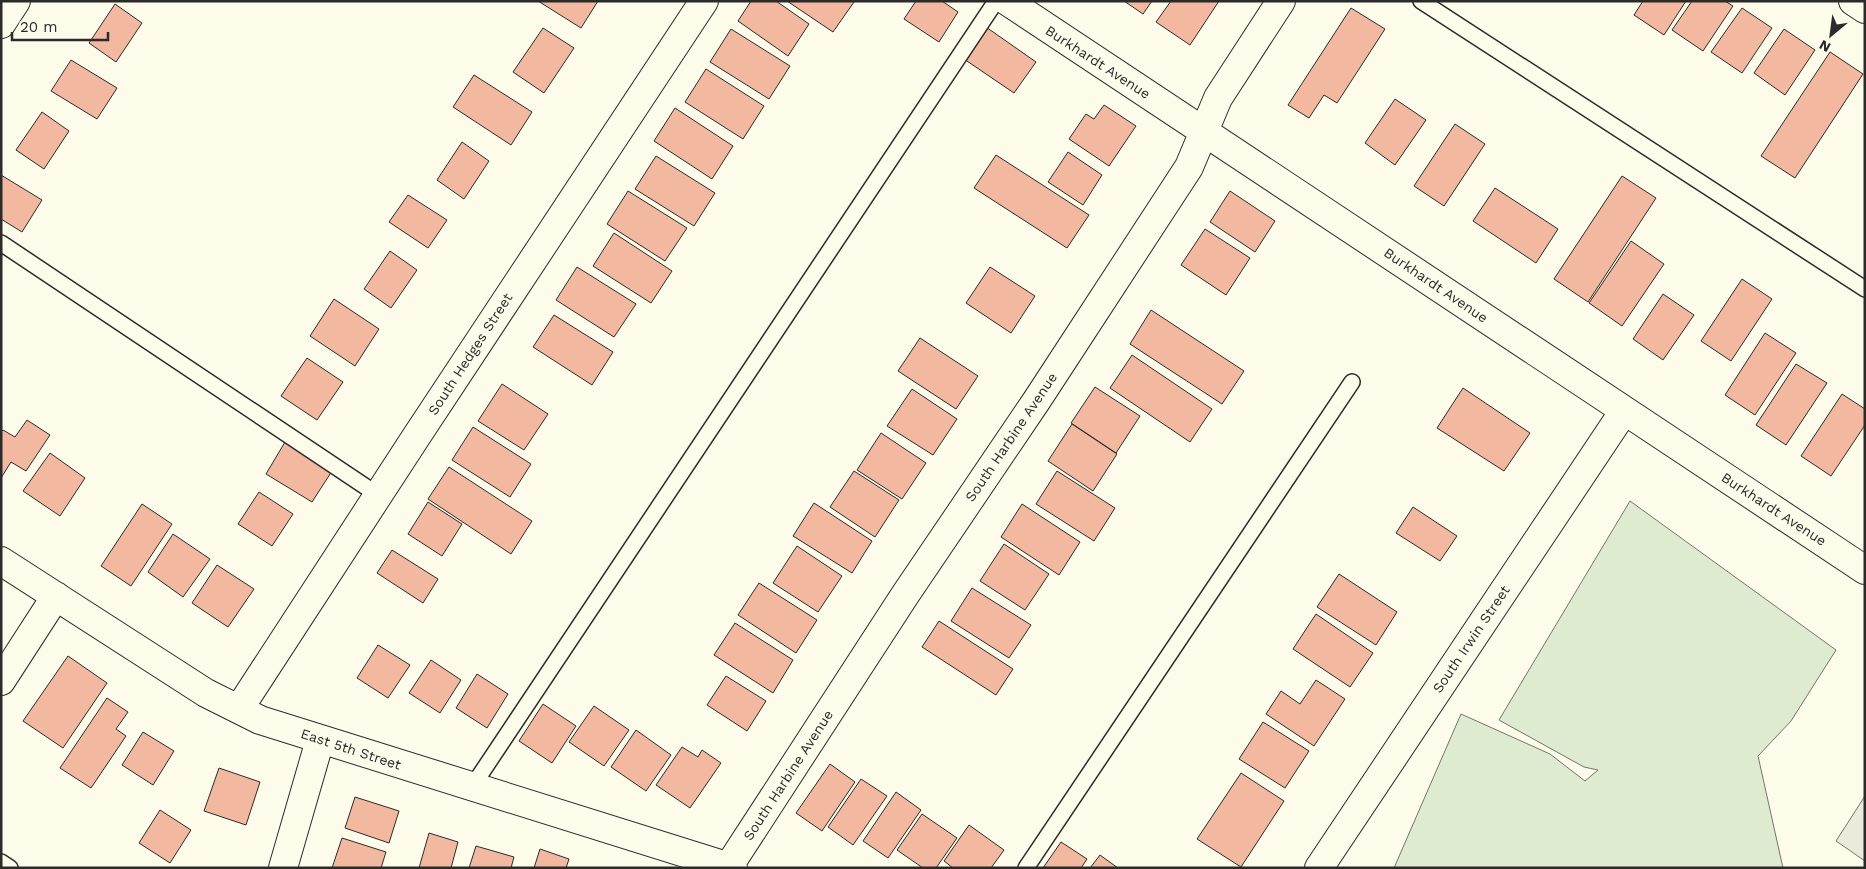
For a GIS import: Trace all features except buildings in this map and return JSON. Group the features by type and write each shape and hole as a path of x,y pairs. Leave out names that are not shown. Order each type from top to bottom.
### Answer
{"street":[{"path":"1,24 16,1"},
{"name":"South Hedges Street","path":"239,709 704,1"},
{"name":"Burkhardt Avenue","path":"1007,1 1865,570"},
{"name":"South Harbine Avenue","path":"731,867 905,595 1189,167 1218,98 1281,1"},
{"path":"1853,1 1865,9"},
{"name":"South Irwin Street","path":"1319,868 1624,411"},
{"name":"East 5th Street","path":"1,560 206,693 260,720 731,867"},
{"path":"1,681 56,596"},
{"path":"283,868 320,740"}],"lane":[{"path":"472,787 996,1"},
{"path":"1422,1 1865,289"},
{"path":"1,243 378,495"},
{"path":"1026,868 1352,382"},
{"path":"1,862 10,868"}],"green space":[{"path":"1630,501 1836,650 1791,721 1758,756 1783,868 1394,868 1461,714 1550,754 1585,781 1598,770 1584,767 1499,720"}],"shaded area":[{"path":"1865,796 1865,861 1836,841"}]}
